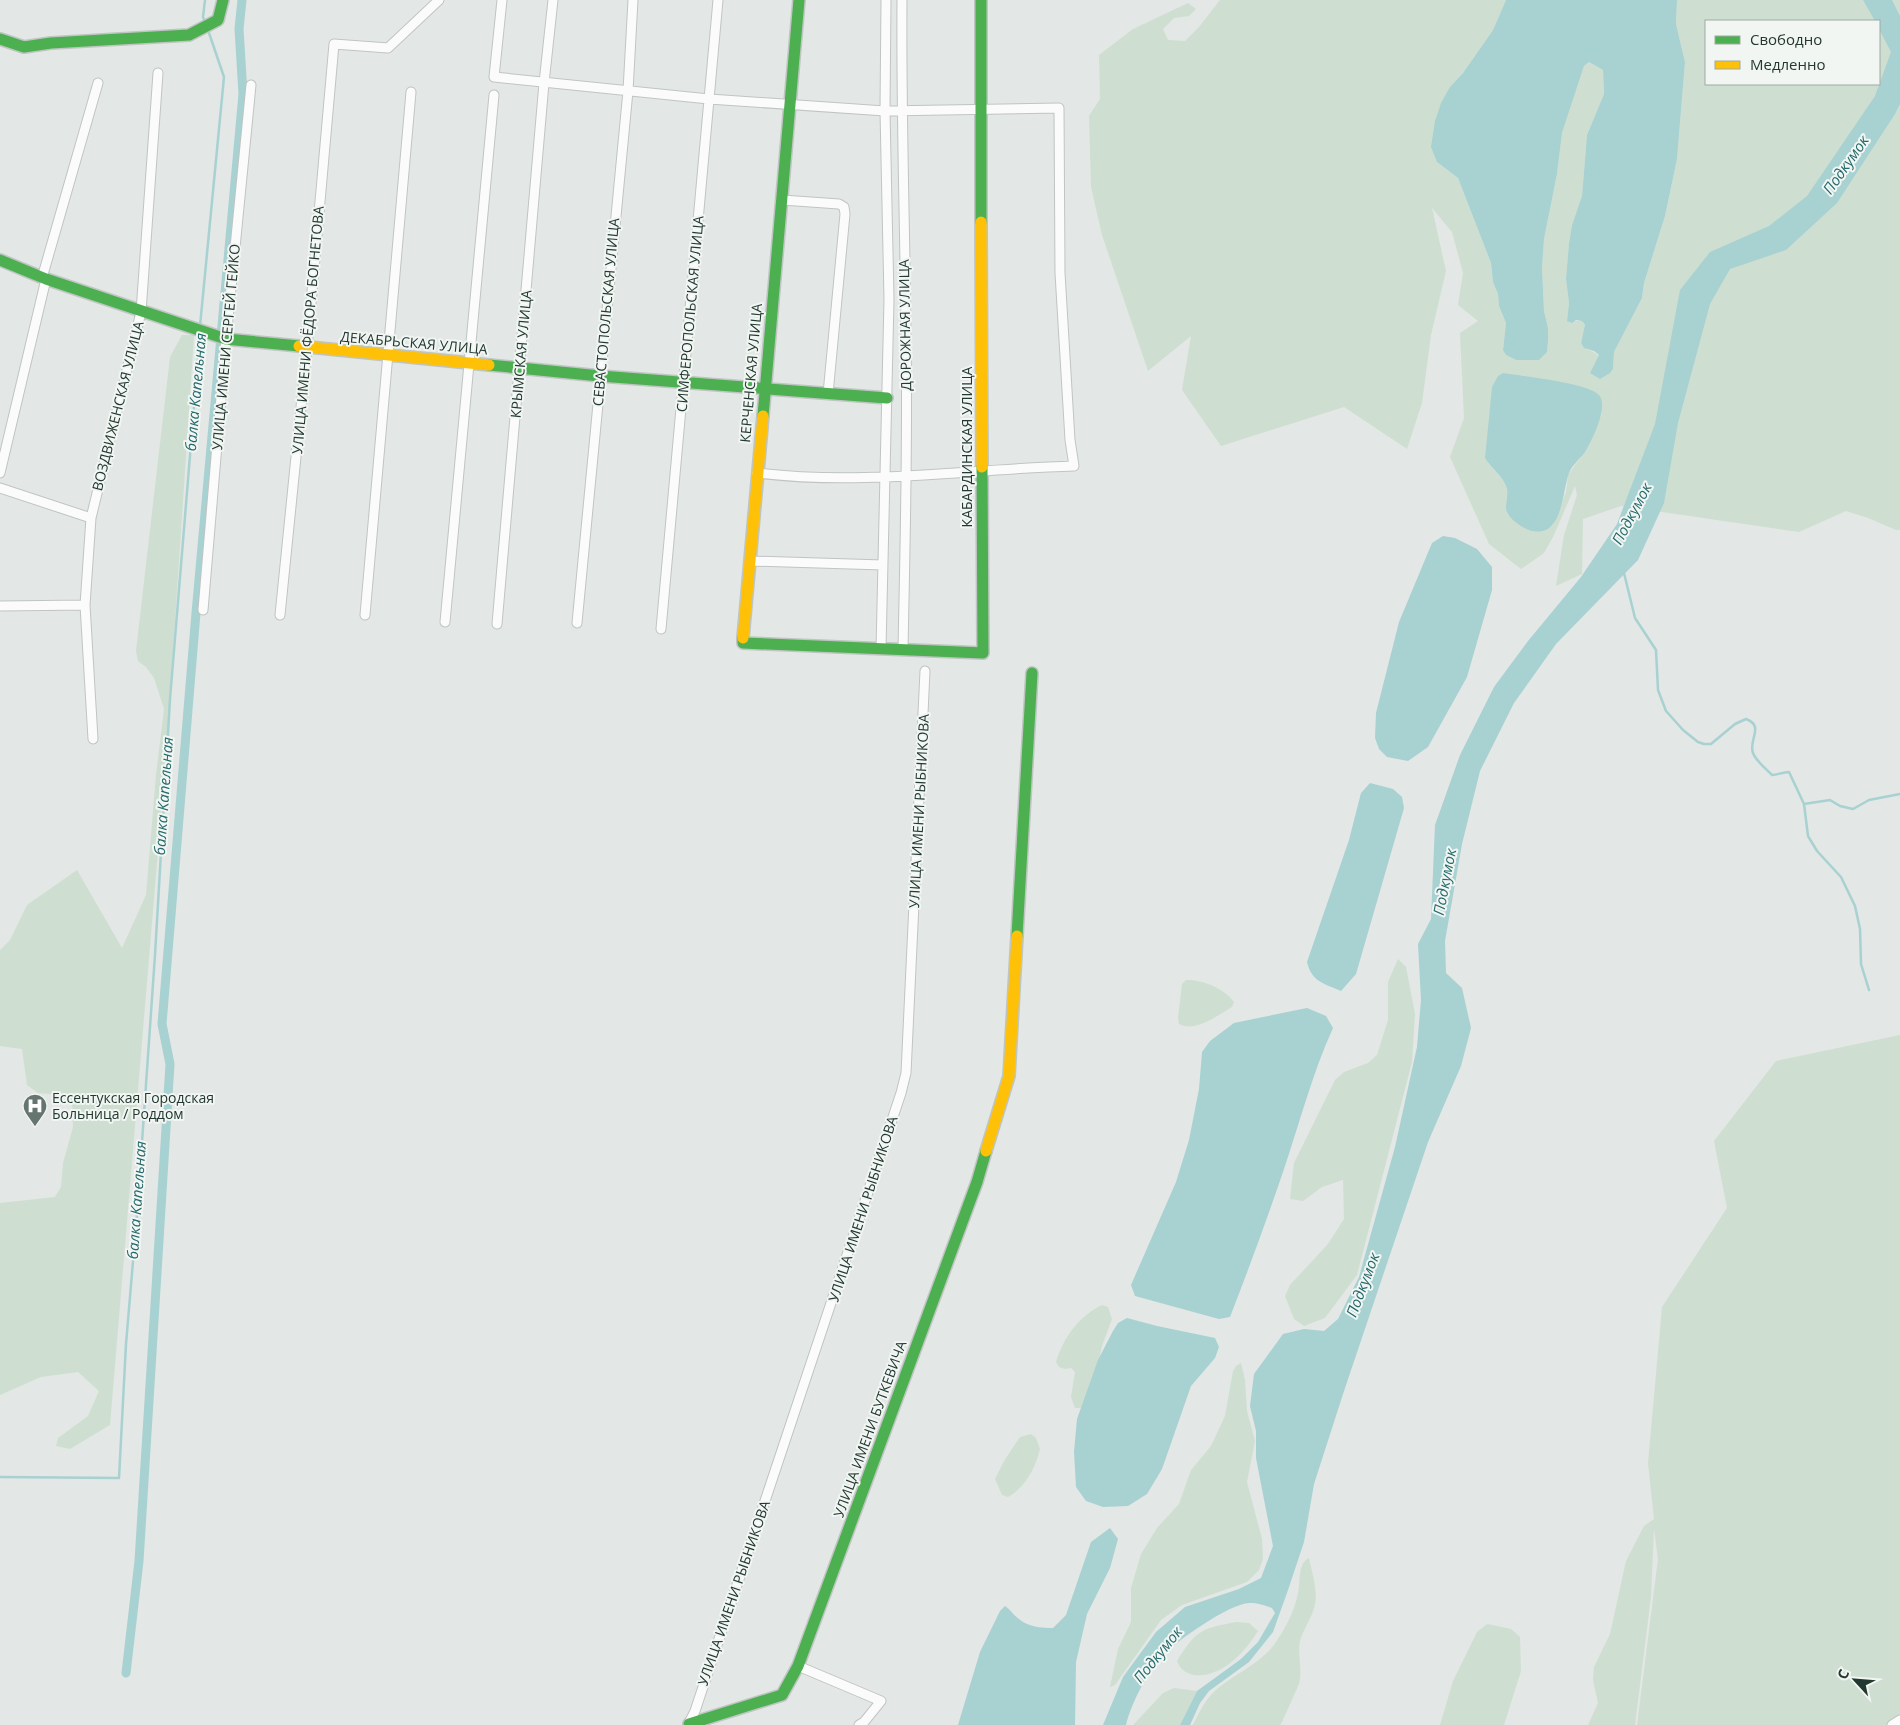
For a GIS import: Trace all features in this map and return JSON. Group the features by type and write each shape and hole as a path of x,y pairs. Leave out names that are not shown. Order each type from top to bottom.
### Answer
{"street":[{"path":"0,39 24,47 51,43 189,35 218,20 223,0"},
{"name":"УЛИЦА ИМЕНИ ФЁДОРА БОГНЕТОВА","path":"280,615 307,348 334,44 388,48 439,0"},
{"path":"502,0 494,77 709,99 886,111 1059,108 1060,273 1070,440 1074,466 1014,467 884,478 798,478 757,474"},
{"name":"КРЫМСКАЯ УЛИЦА","path":"498,624 544,83 553,0"},
{"name":"СЕВАСТОПОЛЬСКАЯ УЛИЦА","path":"577,623 628,91 634,0"},
{"name":"СИМФЕРОПОЛЬСКАЯ УЛИЦА","path":"661,629 718,0"},
{"name":"КЕРЧЕНСКАЯ УЛИЦА","path":"743,643 799,0"},
{"name":"ДОРОЖНАЯ УЛИЦА","path":"881,649 889,299 886,0"},
{"name":"ДОРОЖНАЯ УЛИЦА","path":"902,0 901,111 906,337 903,650"},
{"name":"КАБАРДИНСКАЯ УЛИЦА","path":"743,643 984,654 981,0"},
{"name":"ВОЗДВИЖЕНСКАЯ УЛИЦА","path":"93,739 85,605 91,518 141,312 158,73"},
{"path":"0,472 44,279 98,83"},
{"name":"УЛИЦА ИМЕНИ СЕРГЕЙ ГЕЙКО","path":"203,610 250,85"},
{"path":"365,615 411,92"},
{"path":"445,622 494,95"},
{"path":"782,200 839,204 844,207 845,214 828,394"},
{"path":"0,260 44,279 141,312"},
{"name":"ДЕКАБРЬСКАЯ УЛИЦА","path":"141,312 226,340 600,376 887,398"},
{"path":"0,488 91,518"},
{"path":"750,561 883,565"},
{"path":"0,606 85,605"},
{"name":"УЛИЦА ИМЕНИ РЫБНИКОВА","path":"688,1724 695,1711 739,1580 901,1093 906,1073 925,671"},
{"name":"УЛИЦА ИМЕНИ БУТКЕВИЧА","path":"688,1724 782,1695 798,1666 977,1182 1009,1076 1032,673"},
{"path":"798,1666 881,1701 864,1722 859,1725"},
{"path":"1892,1725 1900,1720"}],"green space":[{"path":"1220,0 1506,0 1493,30 1463,73 1450,87 1437,162 1458,178 1491,263 1493,282 1498,294 1499,306 1506,323 1503,349 1506,355 1516,360 1547,352 1548,328 1544,311 1542,268 1544,239 1557,174 1562,133 1584,66 1589,62 1603,70 1604,94 1587,135 1582,196 1572,225 1566,279 1569,303 1567,321 1582,321 1585,326 1581,343 1584,348 1594,352 1600,358 1610,373 1613,369 1614,352 1642,298 1644,283 1665,216 1677,159 1685,62 1676,24 1677,0 1900,0 1900,530 1846,511 1799,532 1621,506 1583,519 1582,574 1556,586 1564,535 1577,495 1575,486 1554,535 1544,553 1521,569 1489,544 1450,457 1464,418 1460,333 1478,321 1458,305 1463,273 1452,232 1432,208 1446,271 1431,335 1422,403 1407,449 1344,407 1221,446 1182,390 1191,336 1148,371 1102,235 1091,187 1089,116 1100,99 1099,55 1133,29 1188,3 1196,9 1189,16 1174,18 1163,29 1168,40 1185,41 1199,27","holes":["1602,413 1585,451 1568,475 1566,492 1553,525 1508,515 1506,509 1506,486 1488,463 1489,414"]},
{"path":"182,335 194,335 167,743 110,1425 70,1449 56,1446 58,1438 88,1416 99,1391 78,1372 41,1377 0,1395 0,1203 55,1197 61,1187 63,1163 73,1127 72,1101 62,1095 38,1093 27,1085 22,1049 0,1046 0,950 10,940 27,905 77,870 122,948 146,895 156,775 164,709 154,678 146,667 138,661 136,651 170,357"},
{"path":"1398,959 1406,967 1415,1014 1412,1062 1357,1275 1325,1318 1304,1326 1294,1319 1285,1296 1290,1285 1328,1244 1344,1219 1343,1180 1322,1187 1303,1201 1290,1199 1294,1163 1335,1080 1344,1072 1368,1063 1377,1055 1388,1020 1388,982"},
{"path":"1186,980 1199,981 1219,989 1234,1002 1232,1007 1199,1025 1185,1026 1179,1024 1182,984"},
{"path":"1900,1035 1900,1725 1637,1725 1658,1559 1654,1529 1651,1597 1635,1725 1588,1725 1598,1703 1593,1680 1594,1667 1610,1634 1626,1561 1644,1526 1654,1519 1648,1463 1662,1307 1727,1208 1714,1141 1776,1061"},
{"path":"1102,1305 1108,1307 1112,1319 1102,1346 1097,1370 1081,1408 1075,1408 1071,1397 1075,1372 1071,1368 1059,1367 1056,1362 1063,1344 1073,1329 1086,1315"},
{"path":"1241,1363 1245,1380 1247,1411 1255,1441 1247,1482 1262,1539 1263,1559 1259,1570 1247,1582 1182,1605 1161,1620 1115,1685 1110,1687 1118,1649 1131,1622 1131,1588 1141,1554 1157,1528 1179,1504 1191,1470 1211,1446 1225,1416 1233,1371"},
{"path":"1031,1434 1036,1438 1040,1449 1033,1470 1025,1483 1014,1493 1008,1497 1002,1495 995,1479 1020,1437"},
{"path":"1309,1558 1315,1583 1315,1602 1313,1612 1300,1641 1299,1684 1280,1725 1193,1725 1211,1695 1262,1658 1276,1642 1292,1612 1297,1599 1301,1569"},
{"path":"1237,1622 1249,1623 1258,1631 1232,1662 1223,1668 1204,1675 1194,1675 1185,1672 1181,1668 1177,1661 1189,1643 1201,1632 1216,1626"},
{"path":"1487,1624 1511,1629 1520,1637 1521,1671 1504,1725 1440,1725 1453,1681 1477,1632"},
{"path":"1174,1688 1197,1691 1180,1725 1133,1725 1163,1693"}],"water":[{"path":"1506,0 1677,0 1676,24 1685,62 1677,159 1665,216 1644,283 1642,298 1614,352 1613,369 1600,379 1590,373 1599,355 1594,351 1584,348 1581,343 1585,325 1582,321 1576,320 1572,323 1567,321 1569,303 1566,279 1572,225 1582,196 1587,135 1604,94 1603,70 1589,62 1584,66 1562,133 1557,174 1544,239 1542,268 1544,311 1548,328 1548,340 1547,352 1539,360 1516,360 1506,355 1503,350 1506,323 1499,306 1498,294 1493,282 1491,263 1458,178 1437,162 1431,147 1435,121 1441,103 1450,87 1463,73 1493,30"},
{"name":"Подкумок","path":"1863,0 1892,0 1900,16 1900,104 1895,114 1837,203 1786,250 1730,269 1710,304 1678,423 1664,503 1638,560 1556,644 1514,703 1480,771 1462,844 1445,941 1446,973 1462,988 1471,1028 1461,1066 1428,1142 1344,1391 1314,1484 1304,1542 1273,1632 1249,1662 1209,1691 1200,1703 1190,1725 1180,1725 1197,1691 1241,1659 1258,1642 1275,1613 1272,1608 1255,1603 1240,1605 1216,1616 1190,1633 1168,1650 1156,1664 1136,1698 1126,1725 1103,1725 1123,1677 1156,1632 1185,1607 1239,1589 1261,1578 1273,1546 1256,1458 1256,1431 1250,1406 1254,1374 1283,1334 1304,1329 1324,1331 1338,1319 1359,1277 1395,1147 1417,1047 1421,1000 1418,944 1431,919 1435,825 1460,755 1494,687 1528,641 1581,577 1617,524 1655,424 1680,290 1710,252 1769,226 1807,196 1875,96 1891,52 1880,31 1880,20 1874,20"},
{"path":"1503,373 1582,387 1593,391 1602,400 1601,415 1592,440 1569,473 1556,520 1543,531 1533,531 1525,528 1509,516 1506,508 1507,491 1505,485 1485,458 1492,387 1498,376"},
{"path":"1443,536 1455,538 1477,549 1492,567 1492,590 1467,677 1428,747 1408,761 1387,757 1379,749 1375,738 1376,713 1399,622 1432,543"},
{"path":"1370,783 1393,789 1402,797 1404,808 1356,974 1341,991 1315,978 1307,962 1349,840 1361,793"},
{"path":"1307,1008 1326,1016 1333,1028 1319,1063 1278,1188 1230,1317 1219,1319 1135,1296 1131,1285 1176,1182 1189,1140 1199,1089 1202,1052 1210,1041 1234,1023"},
{"path":"1127,1318 1215,1338 1219,1347 1215,1358 1191,1386 1162,1469 1147,1494 1128,1506 1103,1507 1086,1501 1076,1487 1074,1452 1077,1419 1098,1360 1118,1323"},
{"path":"1110,1528 1118,1539 1110,1568 1087,1614 1076,1662 1075,1725 958,1725 980,1652 1000,1611 1005,1606 1026,1624 1053,1628 1066,1615 1091,1542"}],"waterway":[{"name":"балка Капельная","path":"205,0 203,17 205,22"},
{"path":"126,1673 139,1561 170,1064 162,1024 196,613 243,94 239,29 242,0"},
{"name":"балка Капельная","path":"200,326 224,77 208,30"},
{"name":"балка Капельная","path":"0,1477 119,1478 126,1344 155,955 170,699 200,334"},
{"path":"1624,573 1635,618 1656,650 1658,690 1666,711 1683,730 1698,742 1704,744 1711,744 1735,724 1746,719 1752,722 1755,729 1752,743 1754,756 1772,775 1789,772 1804,804 1808,836 1817,851 1841,877 1855,906 1860,929 1861,964 1869,990"},
{"path":"1804,804 1830,800 1840,806 1853,809 1869,800 1900,794"}],"traffic: fast":[{"path":"0,39 24,47 51,43 189,35 218,20 223,0"},
{"path":"763,416 799,0"},
{"path":"981,0 981,222"},
{"path":"0,260 46,279 226,339 299,346"},
{"path":"489,365 600,376 887,398"},
{"path":"743,638 743,643 983,653 982,467"},
{"path":"1017,936 1032,673"},
{"path":"689,1724 782,1695 798,1666 977,1182 986,1151"}],"traffic: slow":[{"path":"981,222 982,467"},
{"path":"299,346 489,365"},
{"path":"743,638 763,416"},
{"path":"986,1151 1009,1076 1017,936"}],"place":[{"name":"Ессентукская Городская Больница / Роддом","path":"35,1127"}]}
